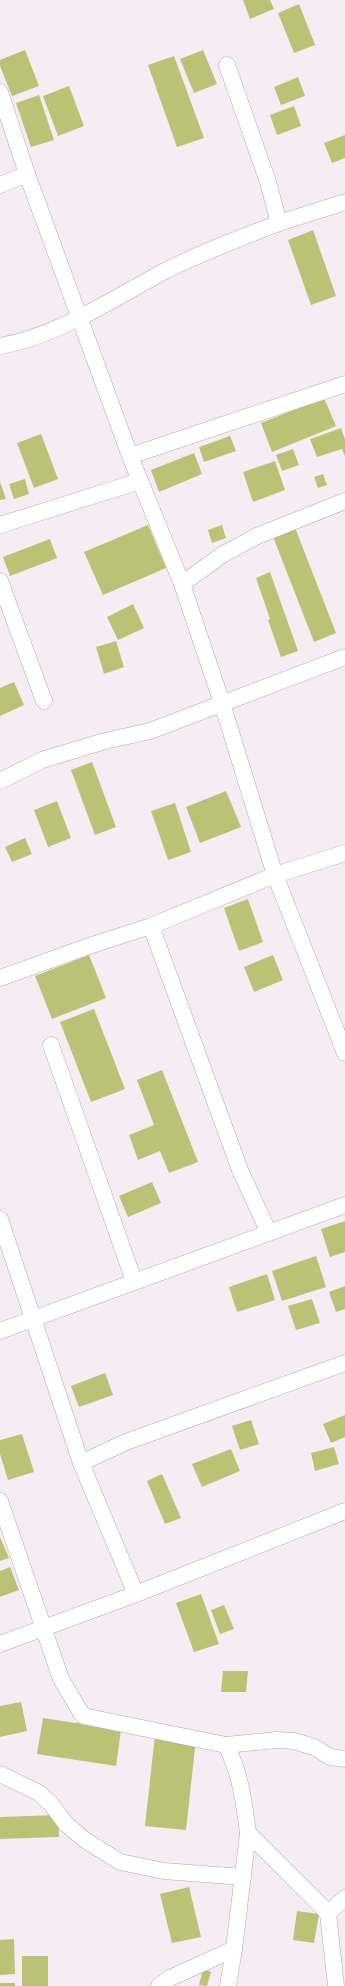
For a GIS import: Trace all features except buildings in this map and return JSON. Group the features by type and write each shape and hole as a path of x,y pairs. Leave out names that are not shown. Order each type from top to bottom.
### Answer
{"street":[{"path":"227,65 268,182 279,224"},
{"path":"1,100 130,456 182,584 222,703 275,875 344,1045"},
{"path":"0,185 27,174"},
{"path":"0,346 17,343 80,317 166,271 279,224 345,202"},
{"path":"130,456 345,384"},
{"path":"0,525 140,481"},
{"path":"182,584 222,555 257,536 345,500"},
{"path":"0,582 44,701"},
{"path":"0,781 42,760 105,741 150,731 345,657"},
{"path":"0,978 95,944 151,926 275,875 345,853"},
{"path":"151,926 240,1170 268,1231"},
{"path":"51,1045 134,1280"},
{"path":"0,1331 268,1231 345,1205"},
{"path":"0,1219 81,1463 136,1594"},
{"path":"81,1463 126,1442 345,1363"},
{"path":"0,1502 61,1679 83,1716 226,1745 276,1740 294,1742 314,1747 330,1757 345,1759"},
{"path":"0,1644 136,1594 345,1511"},
{"path":"226,1745 232,1758 241,1790 248,1832 228,1986"},
{"path":"0,1774 38,1793 51,1804 66,1824 84,1840 120,1862 164,1871 243,1878"},
{"path":"248,1832 328,1913 336,1986"},
{"path":"328,1913 345,1898"},
{"path":"159,1986 170,1978 234,1949"}]}
